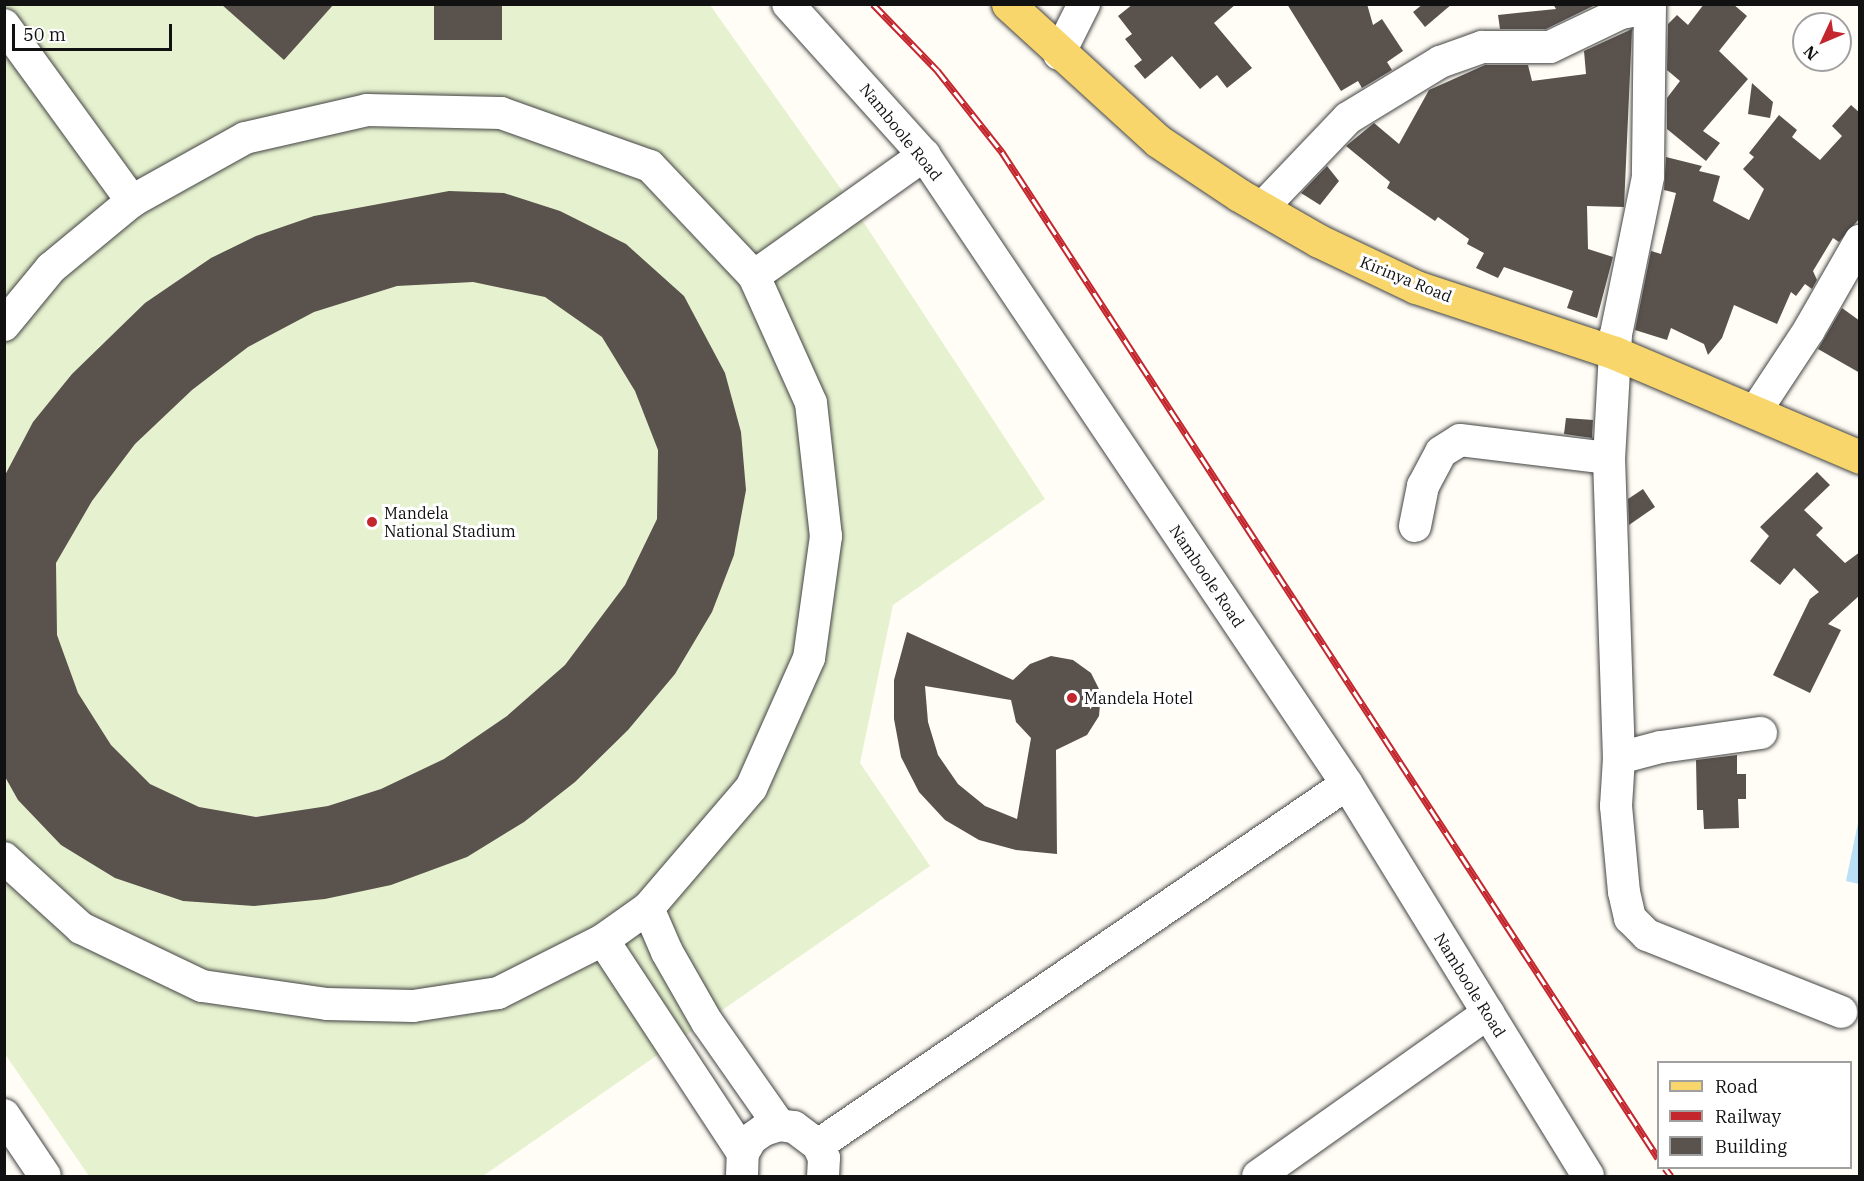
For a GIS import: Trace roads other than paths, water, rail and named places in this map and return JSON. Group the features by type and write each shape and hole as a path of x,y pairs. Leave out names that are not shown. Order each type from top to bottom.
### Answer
{"main road":[{"name":"Kirinya Road","path":"1008,4 1059,54 1158,141 1262,208 1416,287 1615,353 1860,457"}],"street":[{"name":"Namboole Road","path":"788,4 924,155 1347,784 1588,1176"},
{"path":"1059,54 1084,4"},
{"path":"1262,208 1348,118 1440,62 1482,47 1550,47 1599,22 1650,6 1648,177 1615,353 1609,459 1619,758 1616,806 1624,892 1630,918 1647,935 1665,944 1772,981 1842,1012"},
{"path":"4,25 132,201"},
{"path":"4,325 51,268 132,201 244,138 367,110 501,113 650,166 754,276 811,403 826,537 809,658 751,788 648,908 603,940 498,993 412,1006 327,1004 202,986 81,928 4,858"},
{"path":"754,276 924,155"},
{"path":"1755,412 1860,241"},
{"path":"1415,526 1423,486 1440,452 1460,440 1609,459"},
{"path":"1619,758 1661,747 1761,733"},
{"path":"818,1145 1347,784"},
{"path":"648,908 667,952 707,1022 779,1125"},
{"path":"603,940 743,1165"},
{"path":"1258,1176 1488,1013"},
{"path":"4,1115 45,1176"},
{"path":"743,1165 758,1135 779,1125 794,1127 818,1145 824,1158 823,1176"}],"water":[{"path":"1859,818 1859,884 1846,881"}],"railway":[{"path":"873,4 937,70 1002,152 1657,1156"},
{"path":"1666,1169 1671,1176"}],"place":[{"name":"Mandela National Stadium","path":"372,522"},
{"name":"Mandela Hotel","path":"1072,698"}]}
